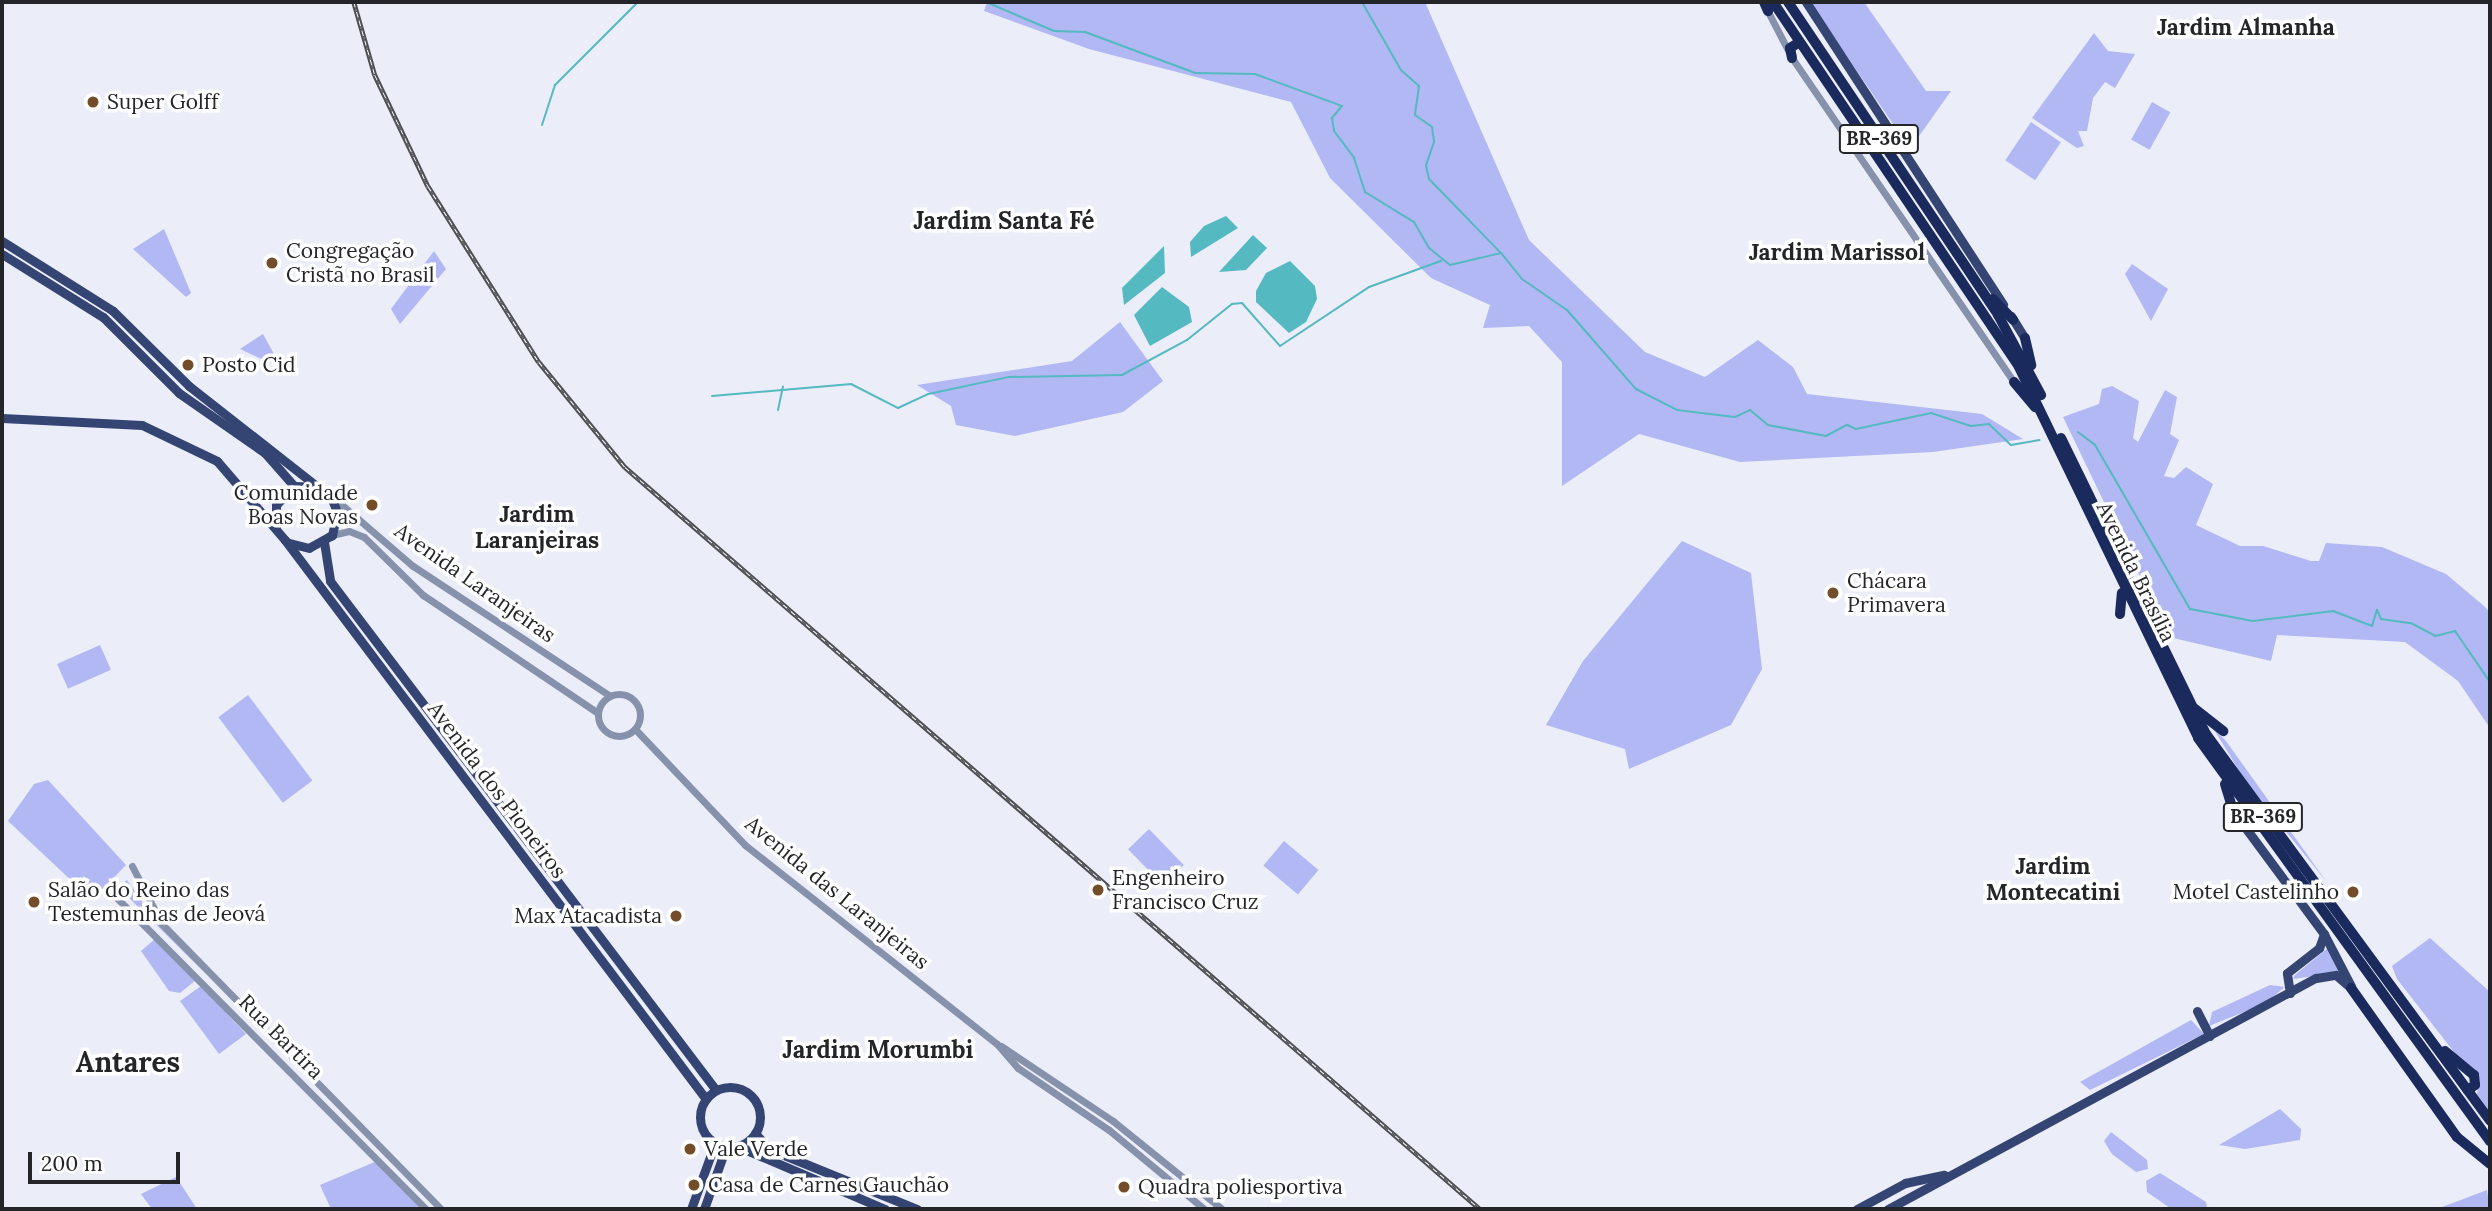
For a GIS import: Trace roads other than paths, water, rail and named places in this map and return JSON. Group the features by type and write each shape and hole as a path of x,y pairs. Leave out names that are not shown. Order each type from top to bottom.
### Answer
{"highway":[{"name":"Avenida Brasília","path":"1788,2 1971,276 2035,381 2189,705 2253,804 2418,1022 2474,1075 2475,1085 2468,1090"},
{"name":"Avenida Brasília","path":"1767,4 1798,43 1965,281 2046,420 2151,648 2217,766 2490,1142"},
{"path":"1792,58 1790,48 1798,43 1843,86"},
{"path":"1811,82 1822,82 1843,108"},
{"path":"1971,276 2013,320"},
{"path":"2025,338 2035,381"},
{"path":"2014,382 2046,420"},
{"path":"2116,573 2125,603 2120,614"},
{"path":"2127,627 2139,631 2151,648"},
{"path":"2189,705 2223,731"},
{"path":"2217,766 2232,811"},
{"path":"2351,988 2458,1137 2490,1164"},
{"path":"2436,1068 2468,1090 2490,1121"}],"main road":[{"path":"1806,2 2025,338"},
{"name":"Avenida Laranjeiras","path":"2,242 113,311 189,386 322,489"},
{"path":"2,254 103,317 179,393 265,453 294,486 322,489 337,512 328,539 300,548 282,537 276,505"},
{"name":"Avenida dos Pioneiros","path":"2,418 117,422 164,431 217,461 282,537 706,1099"},
{"path":"256,506 276,505 294,486"},
{"name":"Avenida dos Pioneiros","path":"328,539 330,581 716,1090"},
{"path":"2232,811 2324,934 2351,988"},
{"path":"2290,992 2287,973 2319,948 2324,934"},
{"path":"1888,1209 2084,1098 2210,1036 2290,992 2328,974 2351,988"},
{"path":"2197,1011 2210,1036"},
{"path":"737,1146 755,1133 760,1118 754,1098 735,1087 716,1090 706,1099 700,1121 715,1143 726,1147 737,1146 884,1209"},
{"path":"755,1133 769,1149 917,1209"},
{"path":"691,1209 715,1143"},
{"path":"704,1209 726,1147"},
{"path":"1857,1209 1905,1183 1952,1173"}],"street":[{"path":"1767,4 1792,58 1811,82 2014,382"},
{"name":"Avenida Laranjeiras","path":"322,489 413,566 610,696"},
{"name":"Avenida Laranjeiras","path":"328,539 349,531 364,537 423,595 598,713"},
{"path":"610,696 635,701 640,713 635,729 611,735 598,713 610,696"},
{"name":"Avenida das Laranjeiras","path":"635,729 746,845 997,1044 1113,1121 1222,1209"},
{"name":"Rua Bartira","path":"132,866 162,924 441,1209"},
{"name":"Rua Bartira","path":"109,890 426,1209"},
{"name":"Avenida das Laranjeiras","path":"997,1044 1018,1068 1109,1130 1203,1209"}],"waterway":[{"path":"542,125 555,85 638,2"},
{"path":"986,2 1054,31 1085,32 1195,73 1255,74 1342,106 1332,118 1334,131 1354,158 1365,192 1414,222 1429,248 1450,265 1501,253 1522,279 1567,310 1636,389 1677,410 1735,417 1750,410 1768,425 1826,436 1847,425 1856,429 1931,413 1971,426 1989,424 2011,445 2040,440"},
{"path":"1362,2 1401,70 1419,86 1415,115 1432,127 1434,142 1426,165 1429,179 1501,253"},
{"path":"712,396 851,384 898,408 928,394 1009,377 1122,375 1187,340 1232,304 1242,303 1280,346 1369,287 1441,261"},
{"path":"778,410 783,387"},
{"path":"2078,432 2095,445 2190,609 2253,621 2333,611 2372,626 2377,610 2381,619 2411,623 2435,636 2455,631 2490,682"}],"railway":[{"path":"354,2 375,75 428,186 539,362 625,467 1480,1209"}],"place":[{"name":"Super Golff","path":"93,102"},
{"name":"Congregação Cristã no Brasil","path":"272,263"},
{"name":"Posto Cid","path":"188,365"},
{"name":"Comunidade Boas Novas","path":"372,505"},
{"name":"Chácara Primavera","path":"1833,593"},
{"name":"Engenheiro Francisco Cruz","path":"1098,890"},
{"name":"Motel Castelinho","path":"2353,892"},
{"name":"Salão do Reino das Testemunhas de Jeová","path":"34,902"},
{"name":"Max Atacadista","path":"676,916"},
{"name":"Vale Verde","path":"690,1149"},
{"name":"Casa de Carnes Gauchão","path":"694,1185"},
{"name":"Quadra poliesportiva","path":"1124,1187"}],"district":[{"name":"Jardim Almanha","path":"2246,27"},
{"name":"Jardim Santa Fé","path":"1004,221"},
{"name":"Jardim Marissol","path":"1837,252"},
{"name":"Jardim Laranjeiras","path":"537,527"},
{"name":"Jardim Montecatini","path":"2053,879"},
{"name":"Jardim Morumbi","path":"878,1050"},
{"name":"Antares","path":"128,1062"}]}
